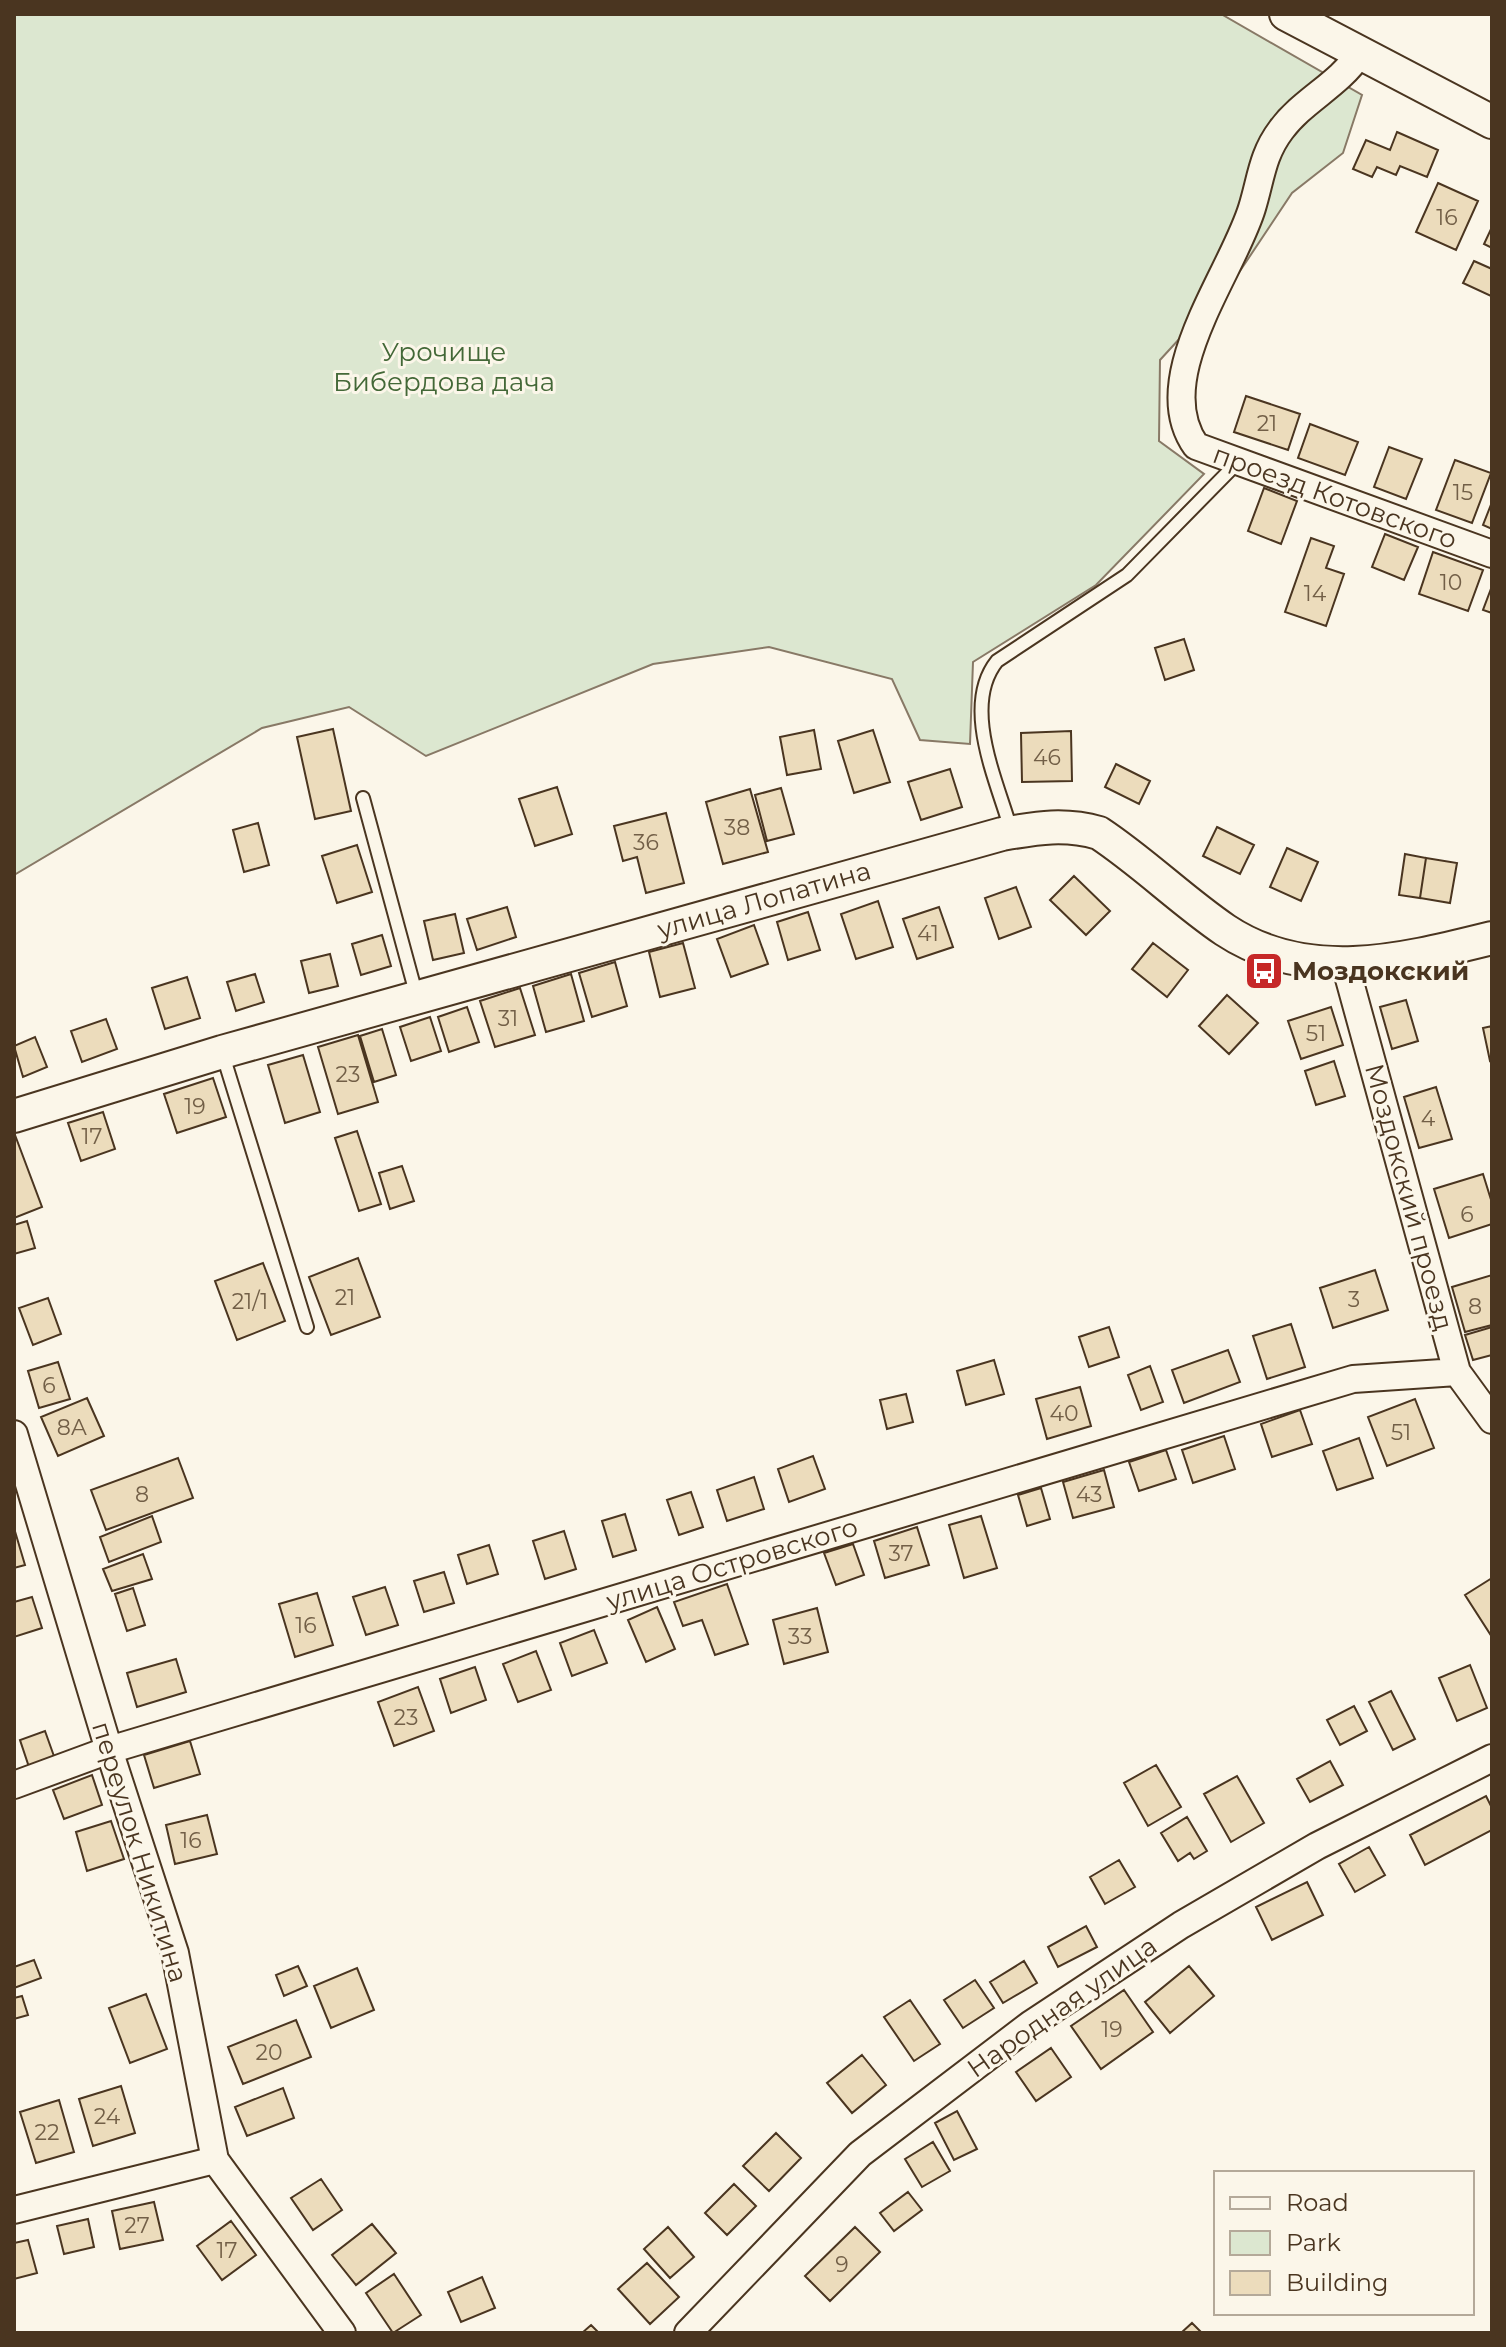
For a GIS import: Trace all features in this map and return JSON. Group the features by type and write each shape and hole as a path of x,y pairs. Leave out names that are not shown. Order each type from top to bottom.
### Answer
{"street":[{"path":"1286,14 1492,122"},
{"name":"проезд Котовского","path":"1359,54 1345,73 1283,127 1269,148 1258,175 1252,209 1196,336 1181,391 1184,428 1196,446 1492,554"},
{"name":"улица Лопатина","path":"14,1116 222,1052 417,997 1012,832 1059,826 1099,833 1227,931 1258,948 1314,963 1345,964 1429,953 1492,938"},
{"name":"Моздокский проезд","path":"1345,964 1457,1372 1492,1420"},
{"name":"улица Островского","path":"14,1785 109,1750 1353,1379 1457,1372"},
{"name":"переулок Никитина","path":"14,1434 109,1750 175,1953 215,2160 342,2333"},
{"name":"Народная улица","path":"688,2333 860,2154 1031,2024 1181,1925 1317,1846 1492,1758"},
{"path":"14,2210 215,2160"}],"lane":[{"path":"1012,832 981,722 983,678 997,661 1127,575 1238,462"},
{"path":"363,798 417,997"},
{"path":"222,1052 307,1327"}],"green space":[{"name":"Урочище Бибердова дача","path":"14,14 1221,14 1362,95 1343,153 1292,193 1236,277 1160,360 1159,441 1204,474 1096,585 973,662 970,744 920,740 892,679 769,647 653,664 426,756 349,707 262,728 14,875"}],"building":[{"path":"1397,132 1438,150 1427,177 1400,166 1396,175 1377,167 1372,177 1353,169 1366,140 1390,150"},
{"path":"1438,183 1478,201 1456,250 1416,232"},
{"path":"1492,227 1492,248 1484,244"},
{"path":"1474,261 1492,269 1491,296 1463,283"},
{"path":"1246,396 1300,414 1288,450 1234,432"},
{"path":"1310,424 1358,442 1345,475 1298,458"},
{"path":"1389,447 1422,459 1406,499 1374,487"},
{"path":"1455,460 1491,473 1472,523 1436,510"},
{"path":"1264,488 1297,501 1281,544 1248,531"},
{"path":"1492,502 1492,529 1483,525"},
{"path":"1385,534 1418,547 1404,580 1372,567"},
{"path":"1311,538 1334,546 1326,568 1344,574 1326,626 1285,612"},
{"path":"1433,552 1483,570 1468,611 1419,594"},
{"path":"1492,586 1492,613 1483,610"},
{"path":"1184,639 1194,670 1165,680 1155,648"},
{"path":"333,729 351,811 315,819 297,737"},
{"path":"814,730 821,769 787,775 780,737"},
{"path":"873,730 890,782 854,793 838,741"},
{"path":"1071,731 1072,781 1022,782 1021,733"},
{"path":"1116,764 1150,781 1139,804 1105,787"},
{"path":"950,769 962,807 921,820 908,782"},
{"path":"557,787 572,834 535,846 519,799"},
{"path":"781,788 794,834 767,841 755,795"},
{"path":"750,789 768,852 723,864 706,802"},
{"path":"666,813 684,883 646,893 637,857 623,861 614,826"},
{"path":"258,823 269,865 244,872 233,830"},
{"path":"1217,827 1254,845 1240,874 1203,856"},
{"path":"357,845 372,892 337,903 322,856"},
{"path":"1287,848 1318,862 1301,901 1270,887"},
{"path":"1405,854 1426,858 1420,898 1399,895"},
{"path":"1426,858 1457,863 1450,903 1420,898"},
{"path":"1074,876 1110,911 1086,935 1050,900"},
{"path":"1016,887 1031,927 999,939 985,898"},
{"path":"878,901 893,947 856,959 841,914"},
{"path":"507,907 516,937 477,950 467,919"},
{"path":"939,907 953,947 917,959 903,919"},
{"path":"808,912 820,950 788,960 777,922"},
{"path":"455,914 464,953 433,960 424,921"},
{"path":"754,925 768,964 731,977 717,939"},
{"path":"382,935 391,966 361,975 352,944"},
{"path":"683,943 695,988 660,997 649,952"},
{"path":"1153,943 1188,970 1167,997 1132,969"},
{"path":"330,954 338,986 309,993 301,961"},
{"path":"615,962 627,1006 592,1017 579,973"},
{"path":"255,974 264,1002 236,1011 227,982"},
{"path":"571,974 584,1021 546,1032 533,986"},
{"path":"187,977 200,1018 165,1029 152,988"},
{"path":"520,988 535,1035 495,1047 480,1001"},
{"path":"1227,995 1258,1023 1229,1054 1199,1026"},
{"path":"1406,1000 1418,1041 1392,1049 1380,1007"},
{"path":"467,1007 479,1042 449,1052 438,1017"},
{"path":"1331,1007 1343,1045 1301,1059 1288,1021"},
{"path":"430,1017 441,1051 411,1061 400,1027"},
{"path":"106,1019 117,1049 82,1062 71,1031"},
{"path":"1492,1026 1492,1060 1490,1061 1483,1028"},
{"path":"382,1029 396,1075 374,1082 360,1036"},
{"path":"358,1035 378,1102 338,1114 318,1047"},
{"path":"35,1037 47,1067 23,1077 14,1046"},
{"path":"303,1055 320,1112 285,1123 268,1065"},
{"path":"1334,1061 1345,1096 1316,1105 1305,1071"},
{"path":"213,1078 226,1117 177,1133 164,1094"},
{"path":"1436,1087 1452,1139 1419,1148 1404,1097"},
{"path":"103,1112 115,1149 81,1161 68,1123"},
{"path":"357,1131 381,1204 359,1211 335,1138"},
{"path":"14,1136 42,1207 14,1218"},
{"path":"402,1166 414,1201 390,1209 379,1173"},
{"path":"1483,1174 1492,1203 1492,1224 1449,1238 1434,1189"},
{"path":"27,1221 35,1248 14,1254 14,1225"},
{"path":"358,1258 380,1317 331,1335 309,1277"},
{"path":"263,1263 285,1321 237,1340 215,1281"},
{"path":"1375,1270 1388,1310 1333,1328 1320,1288"},
{"path":"1492,1275 1492,1325 1465,1332 1452,1287"},
{"path":"48,1298 61,1334 33,1345 19,1308"},
{"path":"1291,1324 1305,1367 1267,1379 1253,1336"},
{"path":"1109,1327 1119,1357 1089,1367 1079,1337"},
{"path":"1492,1327 1492,1355 1473,1360 1465,1335"},
{"path":"1228,1350 1240,1382 1184,1403 1172,1370"},
{"path":"994,1360 1004,1394 966,1405 957,1371"},
{"path":"58,1362 70,1399 39,1408 28,1371"},
{"path":"1150,1366 1163,1402 1141,1410 1128,1375"},
{"path":"1080,1387 1091,1426 1047,1439 1036,1399"},
{"path":"906,1394 913,1422 887,1429 880,1400"},
{"path":"87,1398 104,1436 58,1456 41,1417"},
{"path":"1415,1399 1434,1448 1387,1466 1368,1417"},
{"path":"1300,1410 1312,1444 1272,1457 1261,1424"},
{"path":"1224,1436 1235,1469 1193,1483 1182,1450"},
{"path":"1359,1438 1373,1478 1337,1490 1323,1451"},
{"path":"1166,1450 1176,1479 1139,1491 1129,1462"},
{"path":"813,1456 825,1489 789,1502 778,1469"},
{"path":"178,1458 193,1498 106,1530 91,1490"},
{"path":"1104,1470 1114,1507 1073,1518 1063,1482"},
{"path":"754,1477 764,1509 727,1521 717,1490"},
{"path":"1041,1488 1050,1519 1027,1526 1018,1495"},
{"path":"691,1492 703,1527 679,1535 667,1500"},
{"path":"625,1514 636,1550 613,1557 602,1521"},
{"path":"152,1516 161,1542 109,1562 100,1537"},
{"path":"981,1516 997,1568 964,1578 949,1525"},
{"path":"917,1527 929,1565 885,1578 874,1541"},
{"path":"14,1528 25,1565 14,1568"},
{"path":"564,1531 576,1569 545,1579 533,1541"},
{"path":"853,1544 864,1575 836,1585 824,1553"},
{"path":"489,1545 498,1574 467,1584 458,1555"},
{"path":"143,1554 152,1579 112,1591 103,1569"},
{"path":"444,1572 454,1603 424,1612 414,1581"},
{"path":"1492,1578 1492,1637 1465,1595"},
{"path":"727,1584 748,1644 715,1655 702,1620 683,1626 674,1602"},
{"path":"385,1587 398,1625 366,1635 353,1597"},
{"path":"133,1588 145,1625 127,1631 115,1594"},
{"path":"317,1593 333,1645 295,1657 279,1604"},
{"path":"32,1597 42,1628 14,1637 14,1602"},
{"path":"657,1607 675,1649 646,1662 628,1620"},
{"path":"817,1608 828,1652 784,1664 773,1620"},
{"path":"594,1630 607,1663 572,1676 560,1643"},
{"path":"536,1651 551,1690 518,1702 503,1664"},
{"path":"176,1659 186,1692 137,1707 127,1673"},
{"path":"1470,1665 1487,1708 1457,1721 1439,1678"},
{"path":"475,1667 486,1700 451,1713 440,1679"},
{"path":"418,1687 434,1731 394,1746 378,1702"},
{"path":"1391,1691 1415,1739 1393,1750 1369,1702"},
{"path":"1354,1706 1367,1731 1340,1745 1327,1720"},
{"path":"45,1731 55,1759 29,1767 20,1740"},
{"path":"190,1741 200,1774 154,1788 144,1755"},
{"path":"1330,1761 1343,1785 1310,1802 1297,1779"},
{"path":"1156,1765 1181,1807 1148,1826 1124,1783"},
{"path":"92,1775 102,1805 64,1819 53,1790"},
{"path":"1237,1776 1264,1823 1231,1842 1204,1794"},
{"path":"1486,1796 1492,1808 1492,1830 1425,1865 1410,1835"},
{"path":"207,1815 217,1854 175,1864 166,1825"},
{"path":"1187,1817 1207,1851 1194,1859 1190,1853 1178,1861 1161,1833"},
{"path":"111,1821 124,1859 87,1871 76,1832"},
{"path":"1369,1847 1385,1875 1355,1892 1339,1864"},
{"path":"1119,1860 1135,1887 1105,1904 1090,1877"},
{"path":"1307,1882 1323,1915 1272,1940 1256,1907"},
{"path":"1086,1926 1097,1947 1058,1967 1048,1947"},
{"path":"34,1960 41,1978 14,1988 14,1967"},
{"path":"1024,1961 1037,1983 1003,2003 990,1982"},
{"path":"298,1966 307,1986 284,1996 276,1975"},
{"path":"1189,1966 1214,1996 1170,2033 1145,2002"},
{"path":"357,1968 374,2010 331,2028 314,1986"},
{"path":"975,1980 994,2008 963,2028 944,2000"},
{"path":"1124,1990 1153,2032 1101,2069 1071,2026"},
{"path":"146,1994 167,2049 130,2063 109,2008"},
{"path":"22,1996 28,2015 14,2019 14,1998"},
{"path":"910,2000 940,2044 914,2061 884,2017"},
{"path":"296,2020 311,2057 243,2084 228,2047"},
{"path":"1051,2048 1071,2077 1036,2101 1016,2072"},
{"path":"862,2055 886,2085 852,2113 827,2083"},
{"path":"121,2086 135,2133 93,2146 79,2099"},
{"path":"283,2088 294,2118 247,2136 235,2107"},
{"path":"59,2100 74,2152 36,2163 20,2112"},
{"path":"957,2111 977,2149 954,2160 935,2123"},
{"path":"776,2133 801,2158 769,2191 743,2166"},
{"path":"933,2142 950,2171 922,2187 905,2159"},
{"path":"321,2179 342,2210 313,2230 291,2198"},
{"path":"734,2184 756,2206 727,2235 705,2213"},
{"path":"908,2192 922,2210 894,2231 880,2213"},
{"path":"154,2202 163,2240 120,2249 112,2211"},
{"path":"88,2219 94,2247 64,2254 57,2226"},
{"path":"231,2221 256,2255 222,2280 197,2246"},
{"path":"372,2224 396,2253 356,2285 332,2255"},
{"path":"668,2227 694,2257 670,2278 644,2249"},
{"path":"855,2227 880,2252 830,2301 805,2276"},
{"path":"28,2240 37,2273 14,2279 14,2243"},
{"path":"647,2263 679,2297 650,2324 618,2289"},
{"path":"394,2274 421,2315 393,2333 366,2293"},
{"path":"482,2277 495,2308 461,2322 448,2292"},
{"path":"1192,2323 1202,2333 1181,2333"},
{"path":"591,2325 599,2333 582,2333"}],"place":[{"name":"Моздокский","path":"1264,971"}]}
